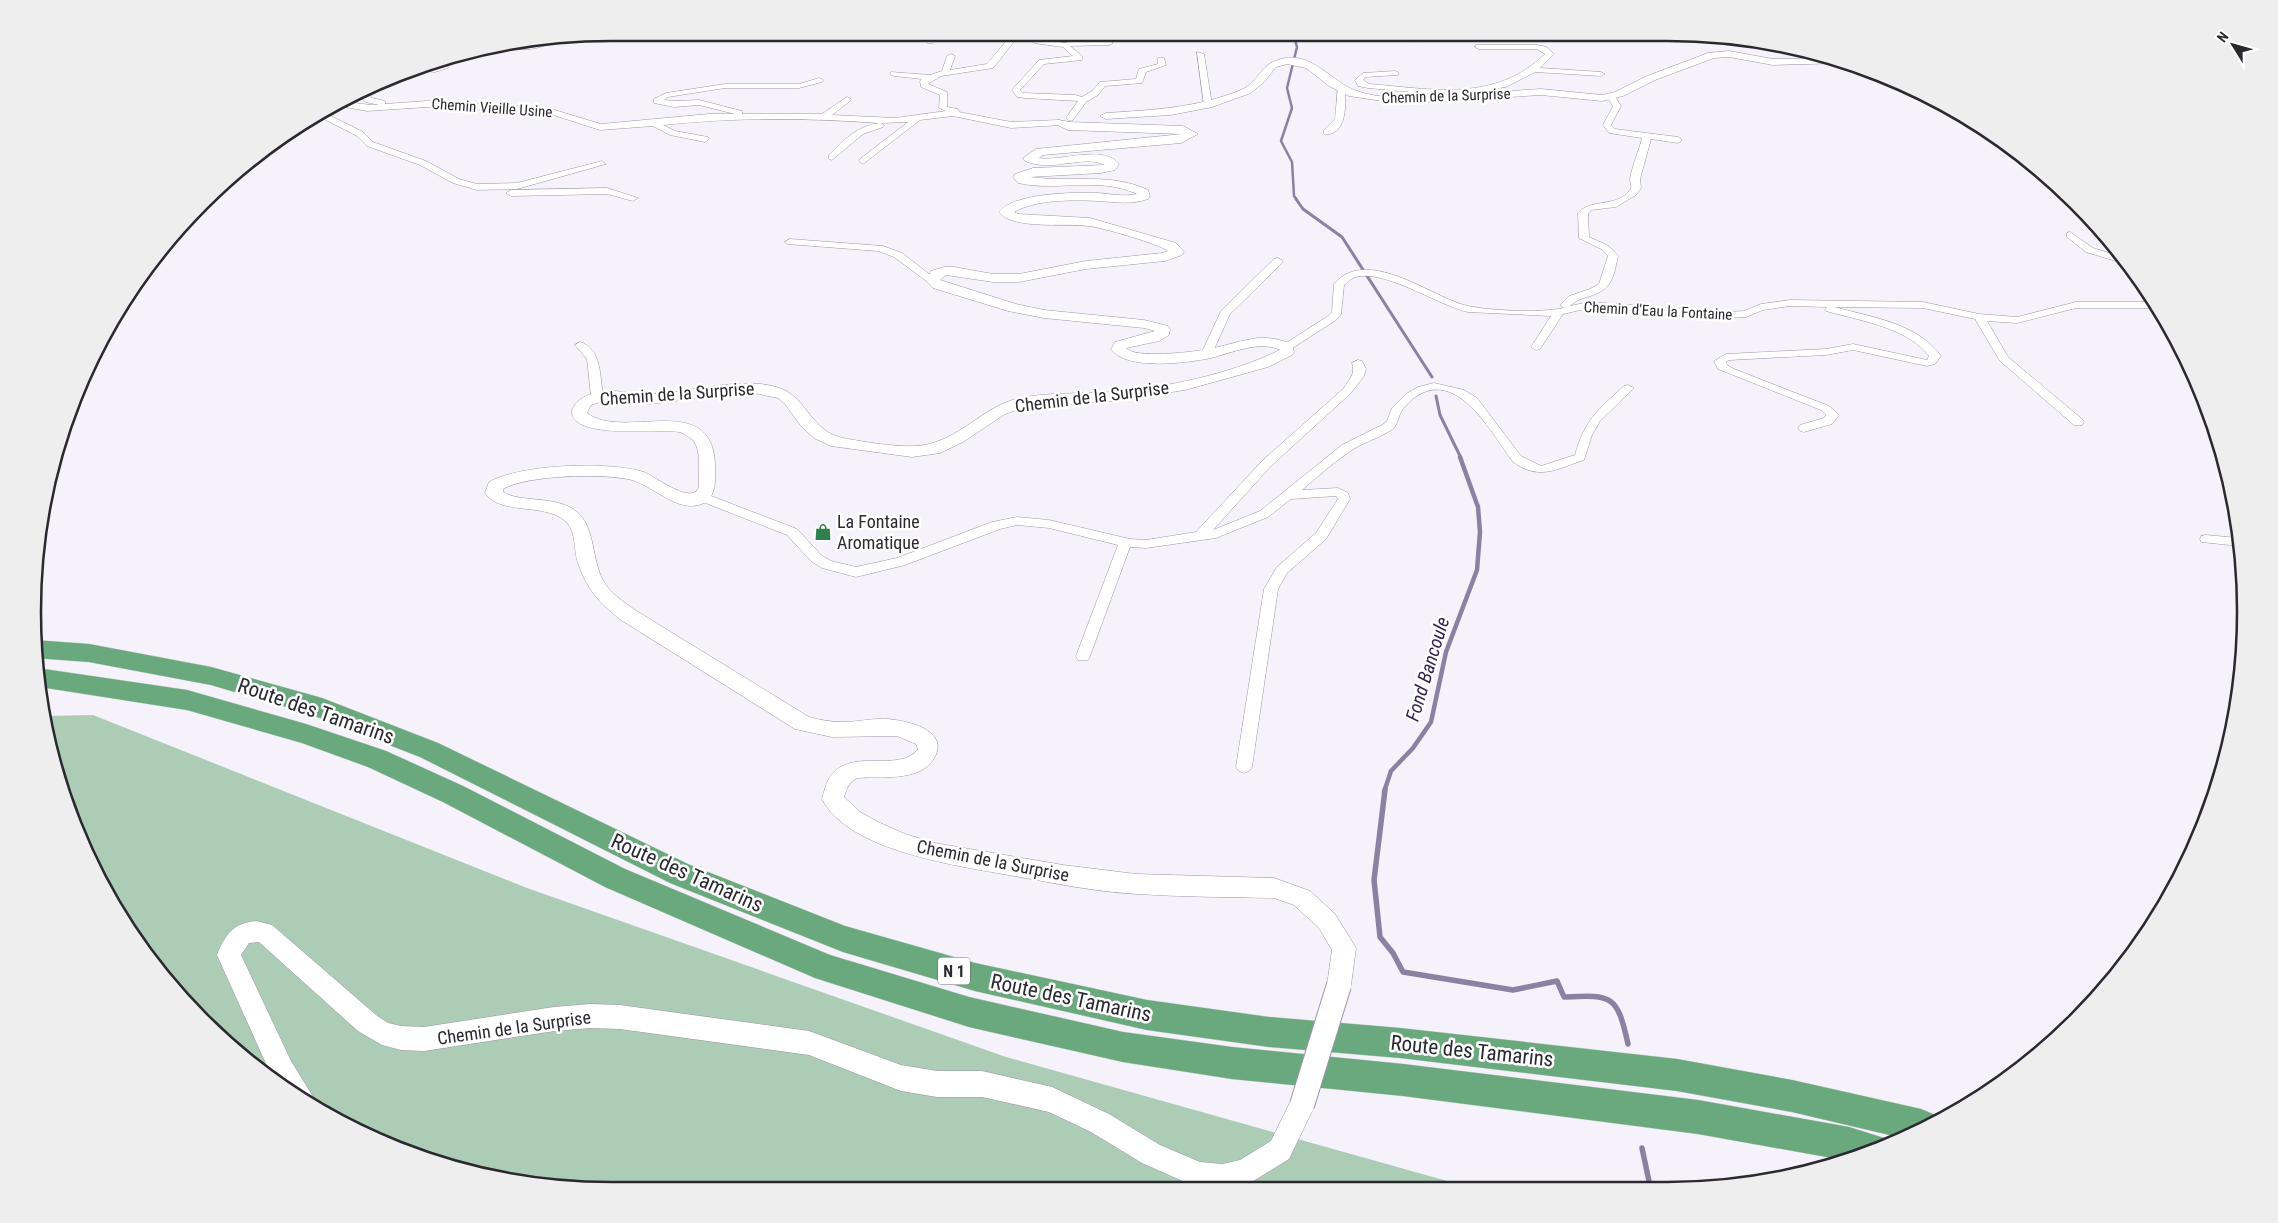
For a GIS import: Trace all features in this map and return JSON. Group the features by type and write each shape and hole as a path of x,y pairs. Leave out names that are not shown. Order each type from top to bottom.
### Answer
{"highway":[{"name":"Route des Tamarins","path":"42,650 88,653 211,676 313,706 429,750 680,874 843,939 975,977 1147,1015 1269,1032 1400,1043 1677,1075 1792,1096 1915,1125"},
{"name":"Route des Tamarins","path":"45,677 187,700 297,732 377,760 453,794 615,878 826,968 968,1012 1123,1047 1232,1063 1403,1080 1698,1117 1861,1147"}],"main road":[{"name":"Chemin de la Surprise","path":"1064,120 1171,112 1208,105 1247,91 1261,79 1268,67 1281,61 1299,62 1310,66 1341,89 1353,94 1385,100 1449,95 1541,92 1602,98 1611,97 1651,78 1716,54 1729,54 1774,62 1815,61"},
{"path":"933,280 936,274 944,271 993,278 1012,278 1086,264 1165,257 1177,252 1172,246 1101,224 1015,218 1005,212 1008,208 1020,204 1078,197 1129,199 1144,196 1144,193 1140,190 1122,184 1022,180 1019,177 1033,172 1101,169 1110,167 1113,164 1110,161 1100,159 1039,162 1029,158 1032,155 1040,152 1112,144 1181,139 1192,134 1183,130 1068,126 1064,120"},
{"name":"Chemin de la Surprise","path":"291,1083 282,1070 229,955 233,944 239,936 249,931 264,932 367,1023 382,1033 401,1038 424,1039 554,1019 590,1016 620,1017 809,1043 901,1078 937,1084 982,1084 1052,1100 1100,1123 1151,1154 1199,1175 1222,1177 1245,1173 1280,1150 1302,1105 1339,985 1344,948 1327,921 1302,898 1274,888 1136,884 1064,875 934,852 901,842 870,829 852,818 833,799 834,788 840,778 853,769 898,769 910,767 927,754 929,746 926,740 916,733 899,728 884,727 841,731 820,730 802,723 628,615 611,602 597,585 586,560 581,529 575,520 563,510 499,498 494,493 495,486 507,479 613,472 639,477 683,500 693,500 702,497 706,492 707,486 703,441 699,435 692,430 670,425 602,425 590,423 579,414 579,409 588,400 597,396 606,395 648,399 763,388 784,395 791,401 807,423 820,434 837,442 912,452 934,449 957,438 999,411 1022,402 1094,398 1185,385 1270,361 1286,352 1287,347 1278,342 1267,341 1207,354 1127,356 1118,349 1120,345 1132,341 1154,339 1164,332 1163,329 1144,324 1044,314 1013,308 938,285 933,280"}],"street":[{"path":"894,74 930,77 990,66 1010,41"},
{"path":"1037,41 1065,45 1071,43 1109,43"},
{"path":"1065,45 1078,59 1042,62 1016,90 1020,95 1025,96 1075,97 1084,100"},
{"path":"1395,73 1363,75 1359,80 1361,84 1368,86 1449,95 1493,87 1518,79 1533,70 1550,54 1548,51 1537,47 1479,47"},
{"path":"1200,54 1208,105"},
{"path":"945,73 951,56"},
{"path":"1064,120 1084,100 1096,93 1103,84 1138,81 1142,71 1162,65 1160,60"},
{"path":"1533,70 1601,74"},
{"path":"930,77 923,83 944,94 942,107 967,116"},
{"path":"756,118 710,104 663,103 657,101 666,95 719,87 800,86 819,80"},
{"path":"1327,132 1336,127 1340,121 1342,114 1341,89"},
{"path":"365,97 369,100 396,105"},
{"path":"1611,97 1617,106 1607,125 1608,128 1619,133 1678,140"},
{"path":"824,117 847,99"},
{"name":"Chemin Vieille Usine","path":"349,106 367,108 442,104 548,111 600,127 709,117 824,117 881,121 913,120"},
{"name":"Chemin Vieille Usine","path":"832,157 866,128 944,113 1011,125 1038,125 1064,120"},
{"path":"328,117 360,134 370,144 423,163 456,181 502,192 607,191 633,198"},
{"name":"Chemin Vieille Usine","path":"863,161 913,120"},
{"path":"661,122 657,125 673,133 705,139"},
{"path":"1536,347 1567,302 1597,290 1604,284 1613,256 1606,248 1584,238 1583,213 1588,208 1614,206 1633,193 1636,188 1635,179 1647,137"},
{"path":"486,188 517,186 602,164"},
{"path":"2070,235 2079,246 2113,257"},
{"path":"790,242 890,250 933,280"},
{"path":"1207,354 1225,313 1278,261"},
{"name":"Chemin d'Eau la Fontaine","path":"1287,347 1332,318 1337,312 1339,284 1348,275 1356,272 1374,272 1470,310 1562,311 1578,306 1594,306 1728,315 1746,314 1772,304 1807,303 1923,306 1979,317 2017,320 2076,305 2147,305"},
{"name":"Chemin d'Eau la Fontaine","path":"1804,428 1828,421 1833,415 1825,408 1730,372 1722,367 1720,361 1726,357 1826,352 1853,347 1917,362 1932,362 1935,356 1929,348 1894,326 1807,303"},
{"path":"1979,317 2004,359 2078,422"},
{"path":"580,345 592,358 597,396"},
{"path":"1200,536 1267,463 1347,391 1358,376 1360,369 1358,363"},
{"path":"702,497 792,532 816,558 827,565 856,572 900,562 980,530 1017,521 1049,524 1126,542 1146,544 1216,534 1264,514 1346,448 1386,428 1392,422 1396,410 1410,396 1422,389 1434,386 1446,388 1460,392 1473,400 1517,458 1533,469 1542,470 1580,457 1584,451 1586,434 1595,418 1628,388"},
{"path":"1244,767 1271,589 1282,570 1321,536 1344,499 1344,496 1338,492 1288,495"},
{"path":"2206,539 2232,541"},
{"path":"1083,656 1126,542"}],"green space":[{"path":"93,715 527,888 1006,1057 1451,1182 574,1181 500,1171 428,1151 359,1123 295,1086 264,1064 236,1040 208,1015 183,987 159,959 137,928 100,864 72,795 51,716"}],"waterway":[{"name":"Fond Bancoule","path":"1295,41 1297,47 1287,88 1292,108 1281,141 1292,162 1294,196 1297,200"},
{"name":"Fond Bancoule","path":"1296,199 1303,209 1342,237 1432,377"},
{"name":"Fond Bancoule","path":"1436,396 1440,415 1461,458"},
{"name":"Fond Bancoule","path":"1384,792 1391,771 1413,748 1431,722 1446,652 1477,570 1480,532 1478,507 1460,457"},
{"name":"Fond Bancoule","path":"1385,790 1374,880 1380,937 1393,953 1403,972 1513,990 1557,981 1564,997 1593,996 1610,1001 1620,1015 1628,1044"},
{"name":"Fond Bancoule","path":"1642,1148 1649,1182"}],"place":[{"name":"La Fontaine Aromatique","path":"823,532"}]}
